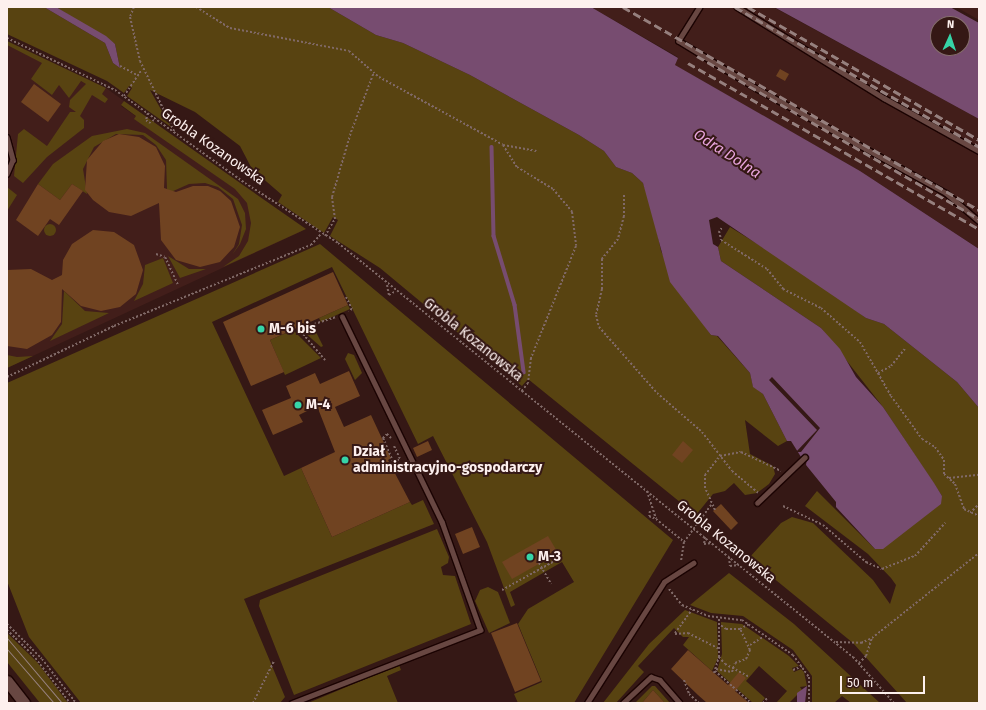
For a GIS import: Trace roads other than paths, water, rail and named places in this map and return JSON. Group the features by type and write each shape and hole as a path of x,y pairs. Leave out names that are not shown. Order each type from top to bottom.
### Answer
{"street":[{"path":"7,680 24,703"}],"lane":[{"path":"700,7 678,40 756,88 946,193 979,221"},
{"path":"737,7 884,98 979,151"},
{"path":"7,137 13,160 7,174"},
{"path":"292,703 481,631 442,523 342,317"},
{"path":"757,503 805,457"},
{"path":"587,703 664,582 677,571 693,563"},
{"path":"623,703 651,677 660,680 680,703"}],"water":[{"path":"44,7 56,7 106,36 115,44 120,68 113,63 105,43"},
{"name":"Odra Dolna","path":"328,7 591,7 678,58 675,65 860,171 979,249 979,408 957,382 884,324 866,318 717,217 709,220 713,244 718,247 721,261 821,328 840,349 856,377 883,407 934,483 942,496 941,504 883,549 875,549 836,507 836,502 806,465 807,458 801,457 791,441 787,441 763,394 753,387 750,373 718,336 711,335 670,282 643,183 632,173 616,167 604,151 579,135 470,75 403,43 376,35"},
{"path":"774,7 950,7 966,16 930,16 930,56 970,56 970,18 979,23 979,119"},
{"path":"807,686 805,703 797,703 797,693"}],"waterway":[{"path":"492,147 494,236 515,305 524,372"}],"tram line":[{"path":"7,638 62,703"},
{"path":"7,649 54,703"}],"railway":[{"path":"623,7 979,210"},
{"path":"735,7 979,147"},
{"path":"748,7 979,140"},
{"path":"697,56 979,219"},
{"path":"688,63 979,229"}],"place":[{"name":"M-6 bis","path":"261,329"},
{"name":"M-4","path":"298,405"},
{"name":"Dział administracyjno-gospodarczy","path":"345,460"},
{"name":"M-3","path":"530,557"}]}
